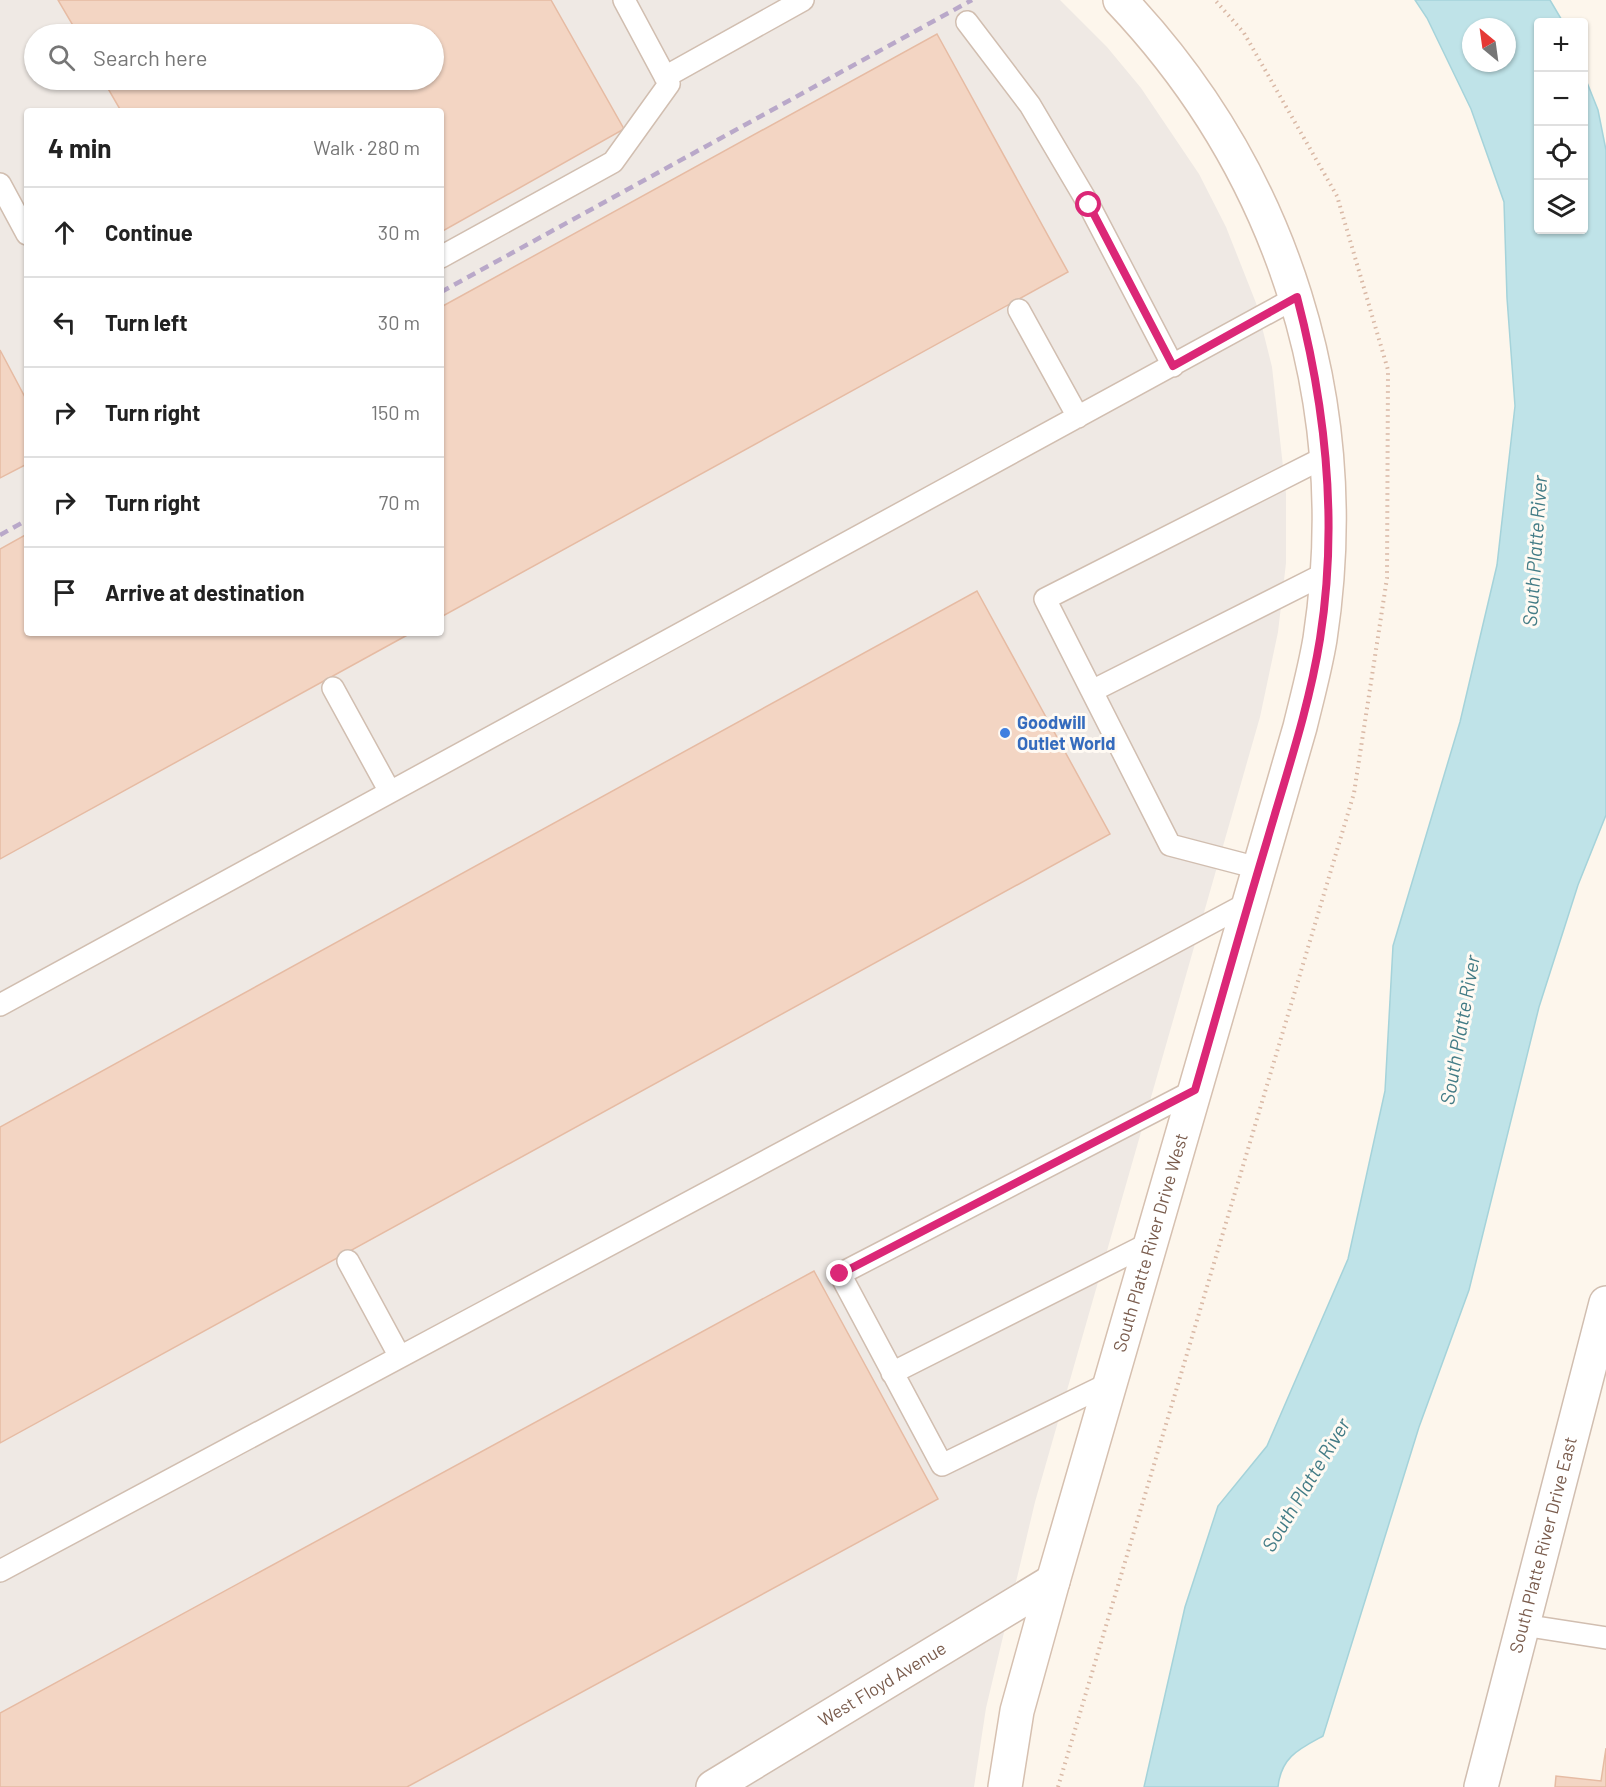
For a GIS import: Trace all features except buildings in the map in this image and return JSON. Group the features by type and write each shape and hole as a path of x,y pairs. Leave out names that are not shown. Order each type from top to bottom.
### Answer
{"street":[{"name":"South Platte River Drive West","path":"1004,1787 1017,1711 1053,1581 1300,728 1320,639 1326,573 1328,493 1325,457 1313,358 1297,297 1264,210 1236,154 1207,107 1174,62 1120,0"},
{"name":"South Platte River Drive East","path":"1481,1787 1606,1303"},
{"name":"West Floyd Avenue","path":"713,1787 1053,1581"}],"lane":[{"path":"444,254 613,162 669,84 624,0"},
{"path":"665,77 803,0"},
{"path":"967,22 1030,105 1089,205 1173,366"},
{"path":"0,184 24,228"},
{"path":"0,1005 1297,297"},
{"path":"1019,310 1078,417"},
{"path":"1258,868 1170,845 1045,599 1325,457"},
{"path":"1092,691 1326,573"},
{"path":"333,688 390,792"},
{"path":"0,1571 1248,903"},
{"path":"1112,1382 942,1465 840,1274 1195,1090"},
{"path":"892,1373 1152,1242"},
{"path":"348,1261 400,1357"},
{"path":"1523,1625 1606,1638"}],"shaded area":[{"path":"0,0 1060,0 1107,47 1141,88 1199,174 1226,227 1256,303 1272,367 1286,494 1286,563 1278,632 1260,717 1035,1502 986,1708 974,1787 0,1787"}],"water":[{"name":"South Platte River","path":"1415,0 1550,0 1561,18 1534,18 1534,234 1588,234 1588,85 1598,110 1606,150 1606,815 1578,885 1539,1007 1469,1290 1419,1427 1323,1736 1299,1750 1287,1761 1278,1787 1144,1787 1185,1607 1218,1506 1267,1446 1348,1259 1385,1091 1393,946 1460,722 1497,565 1515,406 1507,298 1504,202 1471,109 1427,18"}],"railway":[{"path":"444,290 972,0"},
{"path":"0,535 24,522"}],"place":[{"name":"Goodwill Outlet World","path":"1005,733"}],"route":[{"path":"840,1274 1195,1090 1300,728 1320,639 1327,565 1328,493 1313,358 1297,297 1173,366 1089,205"}]}
